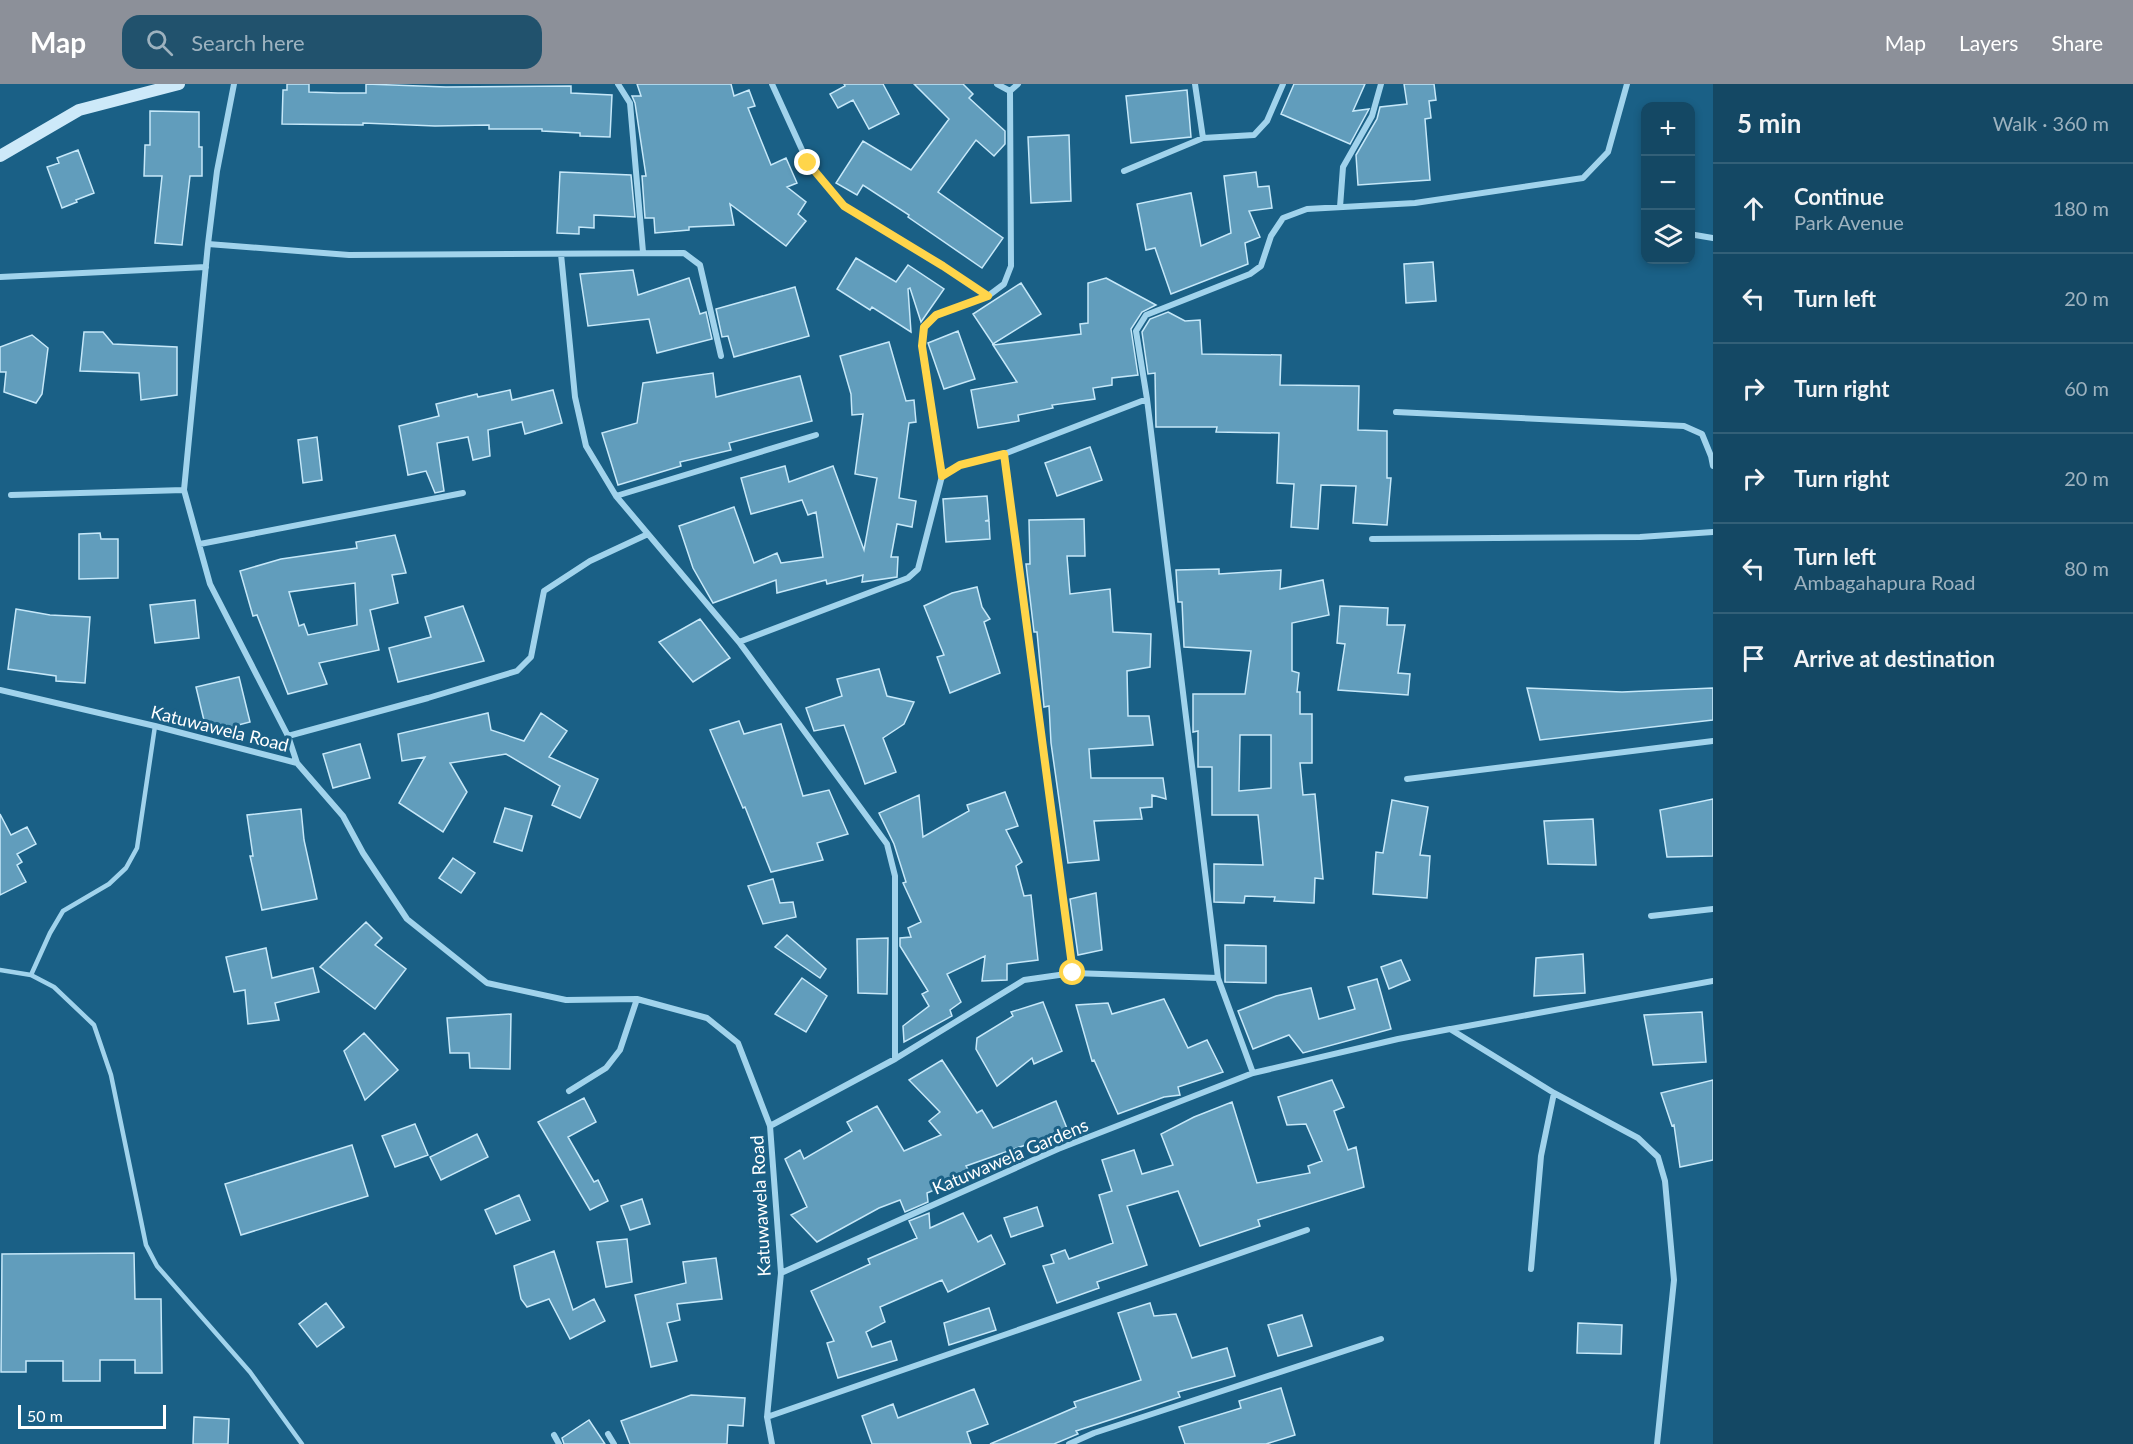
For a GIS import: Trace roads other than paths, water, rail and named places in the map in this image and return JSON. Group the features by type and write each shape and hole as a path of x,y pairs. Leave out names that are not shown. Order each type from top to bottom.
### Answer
{"street":[{"path":"0,156 80,110 179,84"},
{"path":"234,84 217,171 208,244 184,490 210,584 288,736 297,763"},
{"path":"618,84 630,103 643,252"},
{"path":"772,84 808,163 844,206 988,296"},
{"path":"997,84 1010,91"},
{"path":"739,642 908,578 918,569 942,476 922,346 924,327 936,315 988,296 1004,284 1011,266 1010,91 1018,84"},
{"path":"1195,84 1203,138"},
{"path":"1124,171 1203,138 1254,135 1267,121 1283,84"},
{"path":"1340,207 1343,167 1372,116 1381,84"},
{"path":"1253,1073 1218,978 1147,399 1136,332 1146,315 1250,274 1261,266 1271,236 1283,218 1307,209 1415,203 1583,178 1608,152 1627,84"},
{"path":"1695,235 1713,238"},
{"path":"208,244 349,255 684,253 700,265 721,356"},
{"path":"561,254 575,397 586,446 616,496 739,642 887,844 895,876 895,1059"},
{"path":"0,277 206,267"},
{"path":"942,476 960,465 1004,454 1147,399"},
{"path":"1396,412 1684,426 1702,434 1712,456 1713,466"},
{"path":"616,496 816,435"},
{"path":"1004,454 1073,973"},
{"path":"11,495 184,490"},
{"path":"200,544 463,493"},
{"path":"1372,539 1640,537 1713,532"},
{"path":"288,736 518,671 531,657 544,591 590,561 648,534"},
{"name":"Katuwawela Road","path":"0,690 155,726 297,763 344,816 363,853 407,919 487,983 566,1000 637,999 707,1018 738,1043 770,1126 781,1273 767,1417 772,1444"},
{"path":"1407,779 1713,741"},
{"path":"1651,916 1713,909"},
{"path":"770,1126 895,1059 1024,980 1073,973 1218,978"},
{"name":"Katuwawela Gardens","path":"781,1273 1058,1149 1253,1073 1398,1039 1713,981"},
{"path":"569,1091 606,1068 620,1050 637,999"},
{"path":"1450,1029 1554,1094 1638,1138 1658,1157 1665,1181 1674,1280 1658,1444"},
{"path":"1531,1269 1541,1156 1554,1094"},
{"path":"767,1417 1307,1230"},
{"path":"1069,1444 1094,1432 1381,1339"},
{"path":"608,1434 614,1444"},
{"path":"554,1435 559,1444"}],"lane":[{"path":"30,975 63,911 109,884 126,868 137,849 155,726"},
{"path":"0,970 30,975 54,987 94,1025 111,1074 146,1245 157,1266 250,1372 302,1444"}]}
